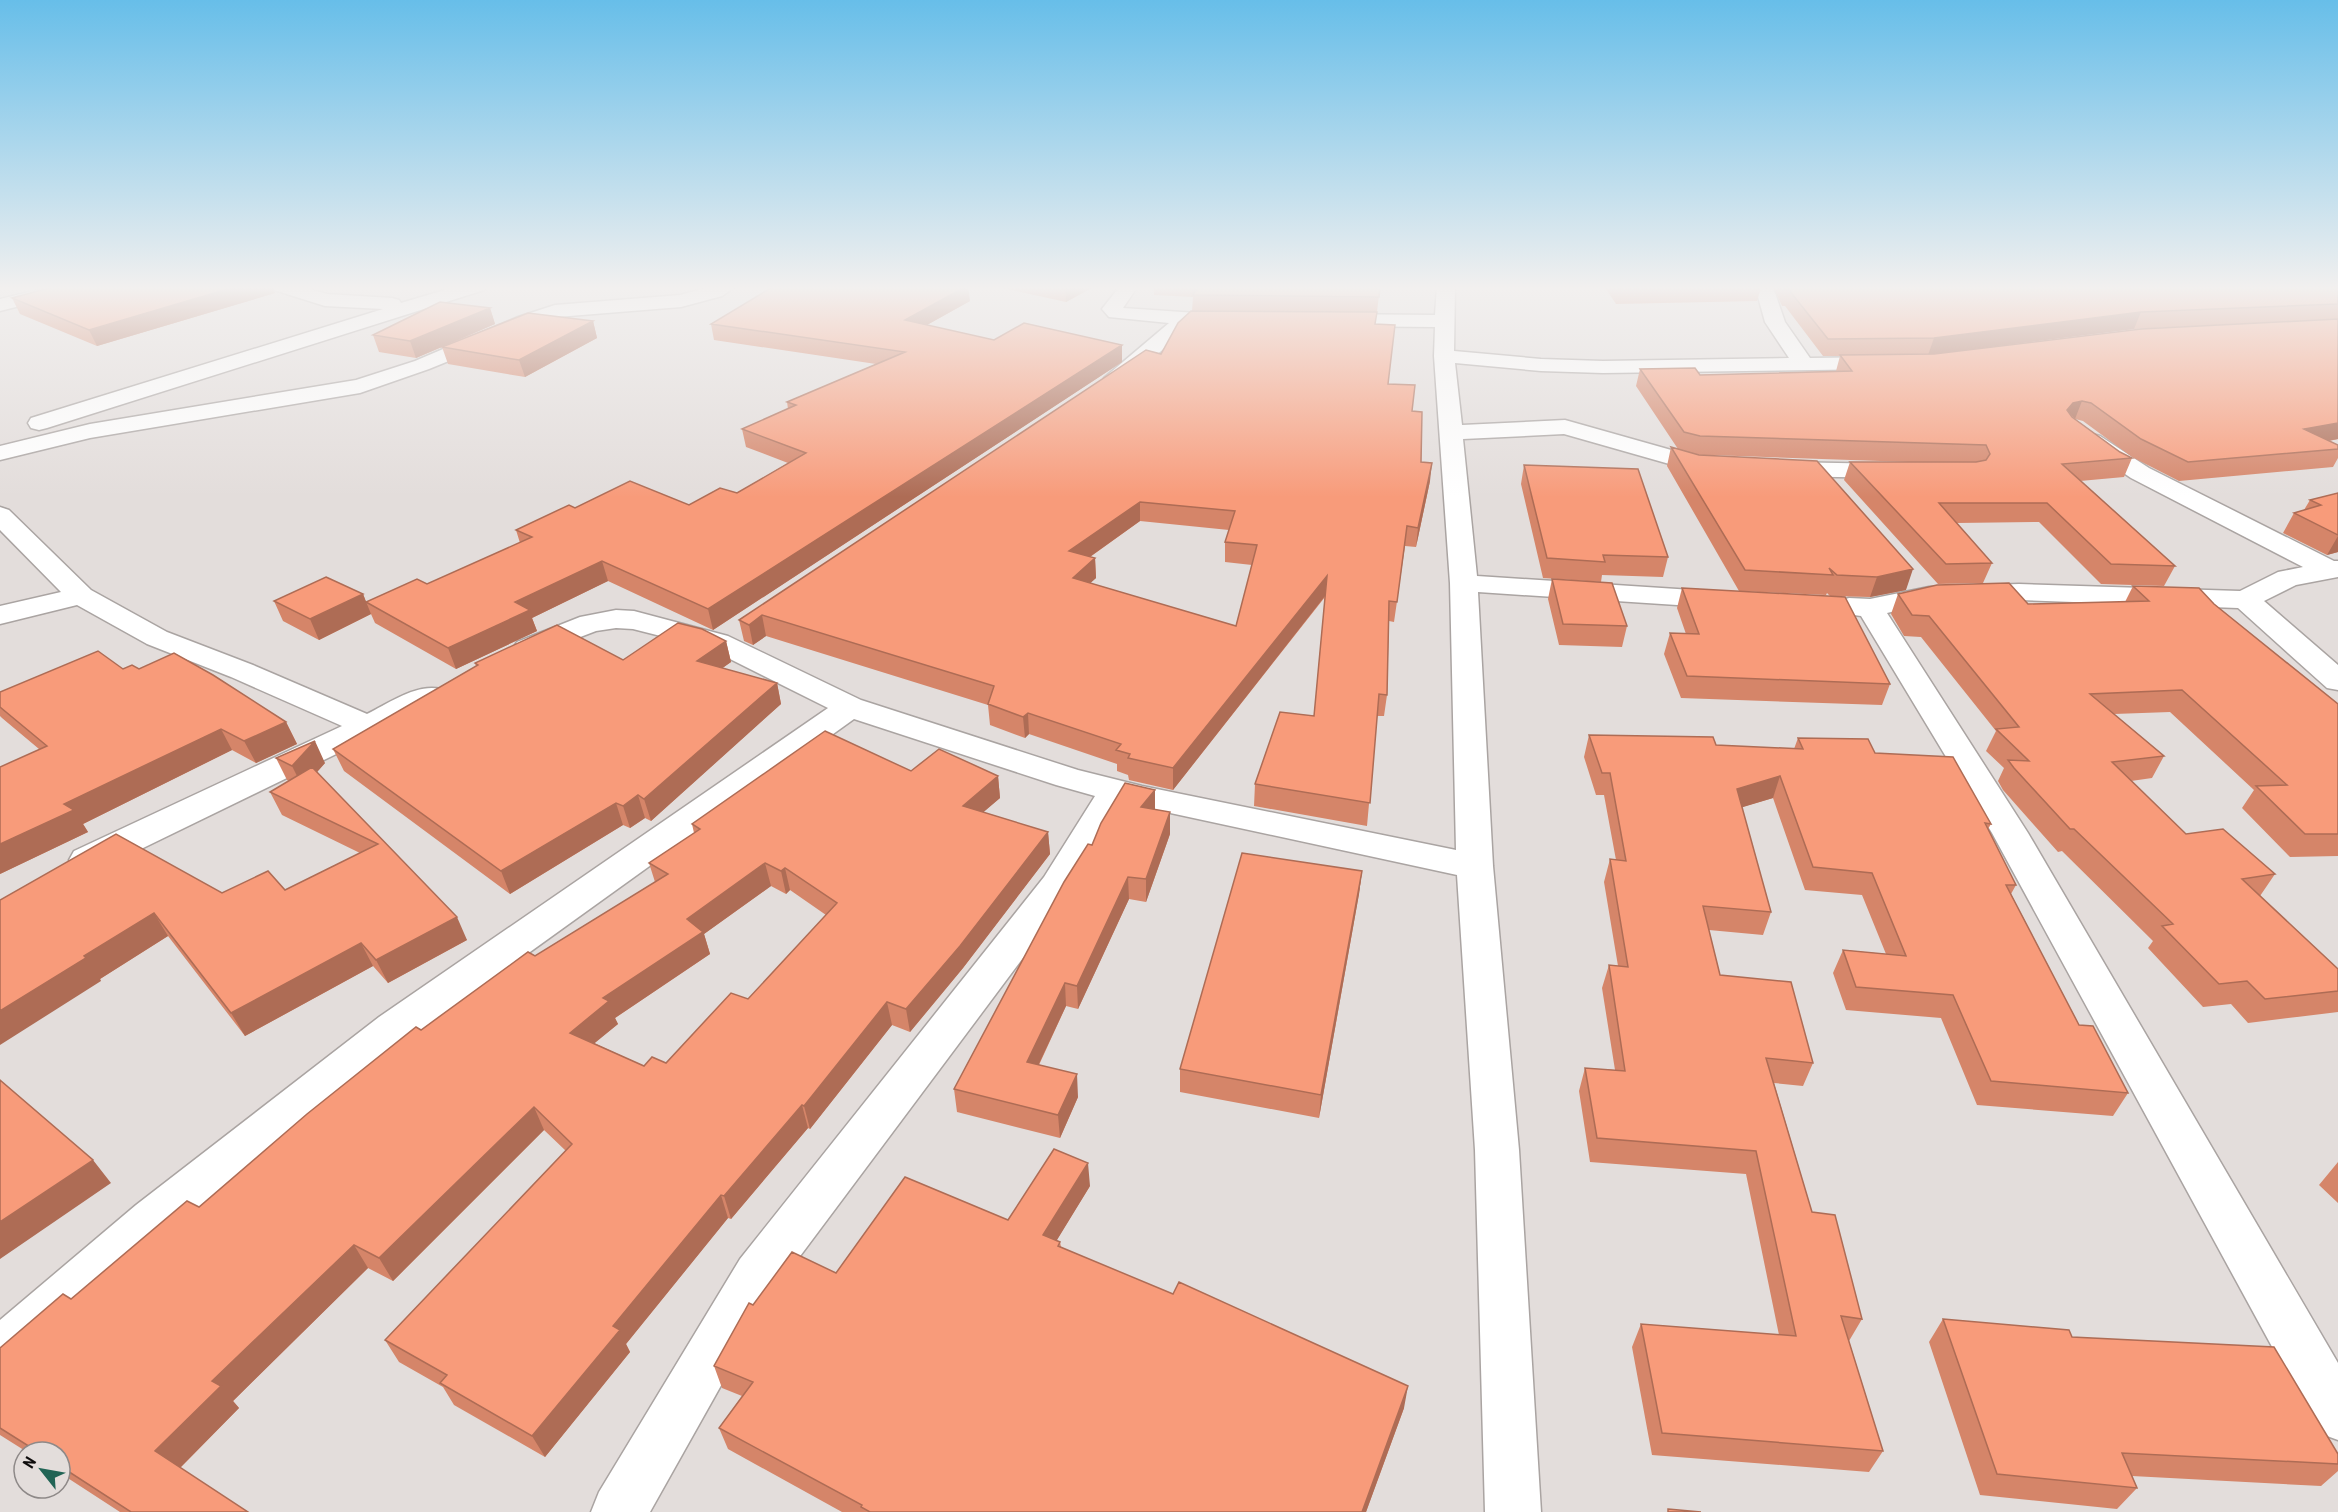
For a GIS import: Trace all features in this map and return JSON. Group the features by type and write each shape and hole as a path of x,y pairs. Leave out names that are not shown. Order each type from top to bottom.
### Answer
{"street":[{"path":"0,435 250,357"},
{"path":"0,453 90,431 360,386 442,357"},
{"path":"1098,390 1143,357"},
{"path":"1447,357 1450,432 1464,583 1475,866 1497,1150 1513,1512"},
{"path":"1523,357 1541,365 1603,367 1906,363"},
{"path":"1799,357 1804,364"},
{"path":"1450,432 1565,427 1694,464 1820,471 1911,471"},
{"path":"2074,428 2122,464 2334,570"},
{"path":"1820,471 1843,498"},
{"path":"0,515 81,596 157,638 242,671 369,726"},
{"path":"1826,606 1870,608 1921,586 2245,600 2288,578 2334,570"},
{"path":"1464,583 1745,602"},
{"path":"0,615 81,596"},
{"path":"2245,600 2338,681"},
{"path":"1870,608 2010,833 2338,1414"},
{"path":"504,660 579,627 616,619 728,636 850,707 1068,778 1475,866"},
{"path":"63,872 452,686"},
{"path":"0,1352 153,1220 394,1028 850,707"},
{"path":"619,1512 757,1275 1057,886 1115,790"}],"building":[{"path":"499,357 526,357 519,360"},
{"path":"894,357 1104,357 708,609 602,561 515,602 530,610 448,648 366,602 417,579 427,584 532,537 516,530 569,505 575,508 630,481 689,505 720,488 737,493 806,453 742,429 796,405 787,402"},
{"path":"1136,357 1391,357 1388,384 1415,385 1412,411 1422,412 1421,462 1432,463 1418,528 1407,526 1397,602 1389,601 1387,695 1379,694 1370,803 1255,784 1280,712 1314,716 1327,576 1173,768 1128,758 1130,754 1116,750 1121,744 1028,713 1023,717 988,704 994,686 762,615 749,625 739,620","holes":["1140,502 1235,511 1225,542 1257,545 1236,626 1073,578 1095,558 1069,551"]},
{"path":"1841,357 2338,357 2338,423 2304,429 2338,445 2338,449 2188,462 2141,439 2091,403 2082,401 2073,403 2067,410 2072,417 2120,452 2132,458 2062,464 2175,566 2111,564 2047,503 1939,503 1992,563 1946,564 1850,462 1976,462 1986,460 1990,454 1986,445 1700,436 1684,432 1640,369 1695,368 1700,375 1852,371"},
{"path":"1671,447 1699,455 1817,461 1913,569 1877,577 1837,575 1829,568 1833,575 1745,570"},
{"path":"1524,465 1638,469 1668,557 1603,555 1605,562 1547,558"},
{"path":"2338,493 2338,535 2294,513 2321,505 2310,500"},
{"path":"326,577 363,594 310,619 274,601"},
{"path":"1552,579 1612,583 1627,626 1563,624"},
{"path":"2009,583 2028,604 2149,601 2133,586 2199,588 2214,604 2338,704 2338,834 2305,834 2256,786 2287,785 2182,690 2090,694 2164,756 2112,762 2186,834 2223,829 2275,874 2242,879 2338,969 2338,991 2265,999 2247,981 2219,984 2162,926 2173,924 2074,829 2070,829 2014,768 2008,760 2029,761 1996,729 2019,727 1929,616 1912,615 1898,594 1937,585"},
{"path":"1682,588 1845,597 1890,684 1687,676 1670,633 1699,634"},
{"path":"678,623 702,629 726,641 697,661 777,683 644,799 638,795 623,806 616,803 501,871 333,749 478,665 475,663 557,625 623,660"},
{"path":"98,651 123,669 132,665 139,669 174,653 286,722 244,741 221,729 64,804 74,810 0,844 0,767 47,746 0,707 0,692"},
{"path":"825,731 911,771 939,749 998,776 963,806 1048,832 960,946 906,1009 887,1002 804,1106 802,1105 724,1196 721,1195 613,1326 620,1330 532,1436 440,1383 447,1375 385,1340 572,1144 534,1107 379,1258 354,1245 212,1381 221,1386 155,1451 248,1512 131,1512 72,1474 72,1440 19,1440 0,1428 0,1348 63,1294 71,1299 187,1201 199,1207 307,1114 416,1027 421,1030 528,952 535,956 668,874 649,863 700,829 692,824","holes":["765,863 781,871 785,868 837,903 748,999 731,993 666,1063 652,1057 644,1066 570,1033 609,1001 603,998 703,932 687,919"]},
{"path":"1589,735 1713,737 1716,745 1803,749 1798,738 1868,739 1875,753 1953,757 1991,824 1985,823 2016,885 2006,885 2079,1025 2093,1026 2128,1093 1991,1081 1953,995 1856,987 1843,950 1906,956 1872,873 1813,867 1780,776 1737,789 1771,912 1703,906 1720,975 1791,982 1813,1063 1766,1058 1812,1212 1835,1215 1862,1319 1841,1316 1883,1451 1662,1433 1641,1324 1796,1336 1756,1151 1597,1138 1585,1068 1625,1071 1609,965 1628,967 1610,859 1626,861 1610,773 1602,773"},
{"path":"315,741 292,766 276,758"},
{"path":"312,767 457,917 376,960 361,943 231,1013 154,913 0,1011 0,900 116,834 222,893 268,871 285,890 378,844 270,792"},
{"path":"1125,783 1155,790 1141,807 1170,812 1146,879 1128,877 1077,986 1065,983 1027,1062 1077,1074 1058,1115 954,1089 1064,882 1088,844 1092,845 1101,823"},
{"path":"1242,853 1362,871 1321,1095 1180,1069"},
{"path":"0,1080 93,1160 0,1222"},
{"path":"1054,1149 1088,1163 1043,1235 1060,1242 1058,1246 1173,1294 1179,1282 1408,1386 1362,1512 870,1512 861,1507 862,1505 719,1428 753,1382 714,1366 749,1303 753,1305 792,1252 836,1273 905,1177 1008,1220"},
{"path":"1943,1319 2069,1330 2072,1337 2274,1347 2338,1454 2338,1464 2122,1453 2137,1488 1997,1474"},
{"path":"1668,1509 1701,1512 1668,1512"}]}
